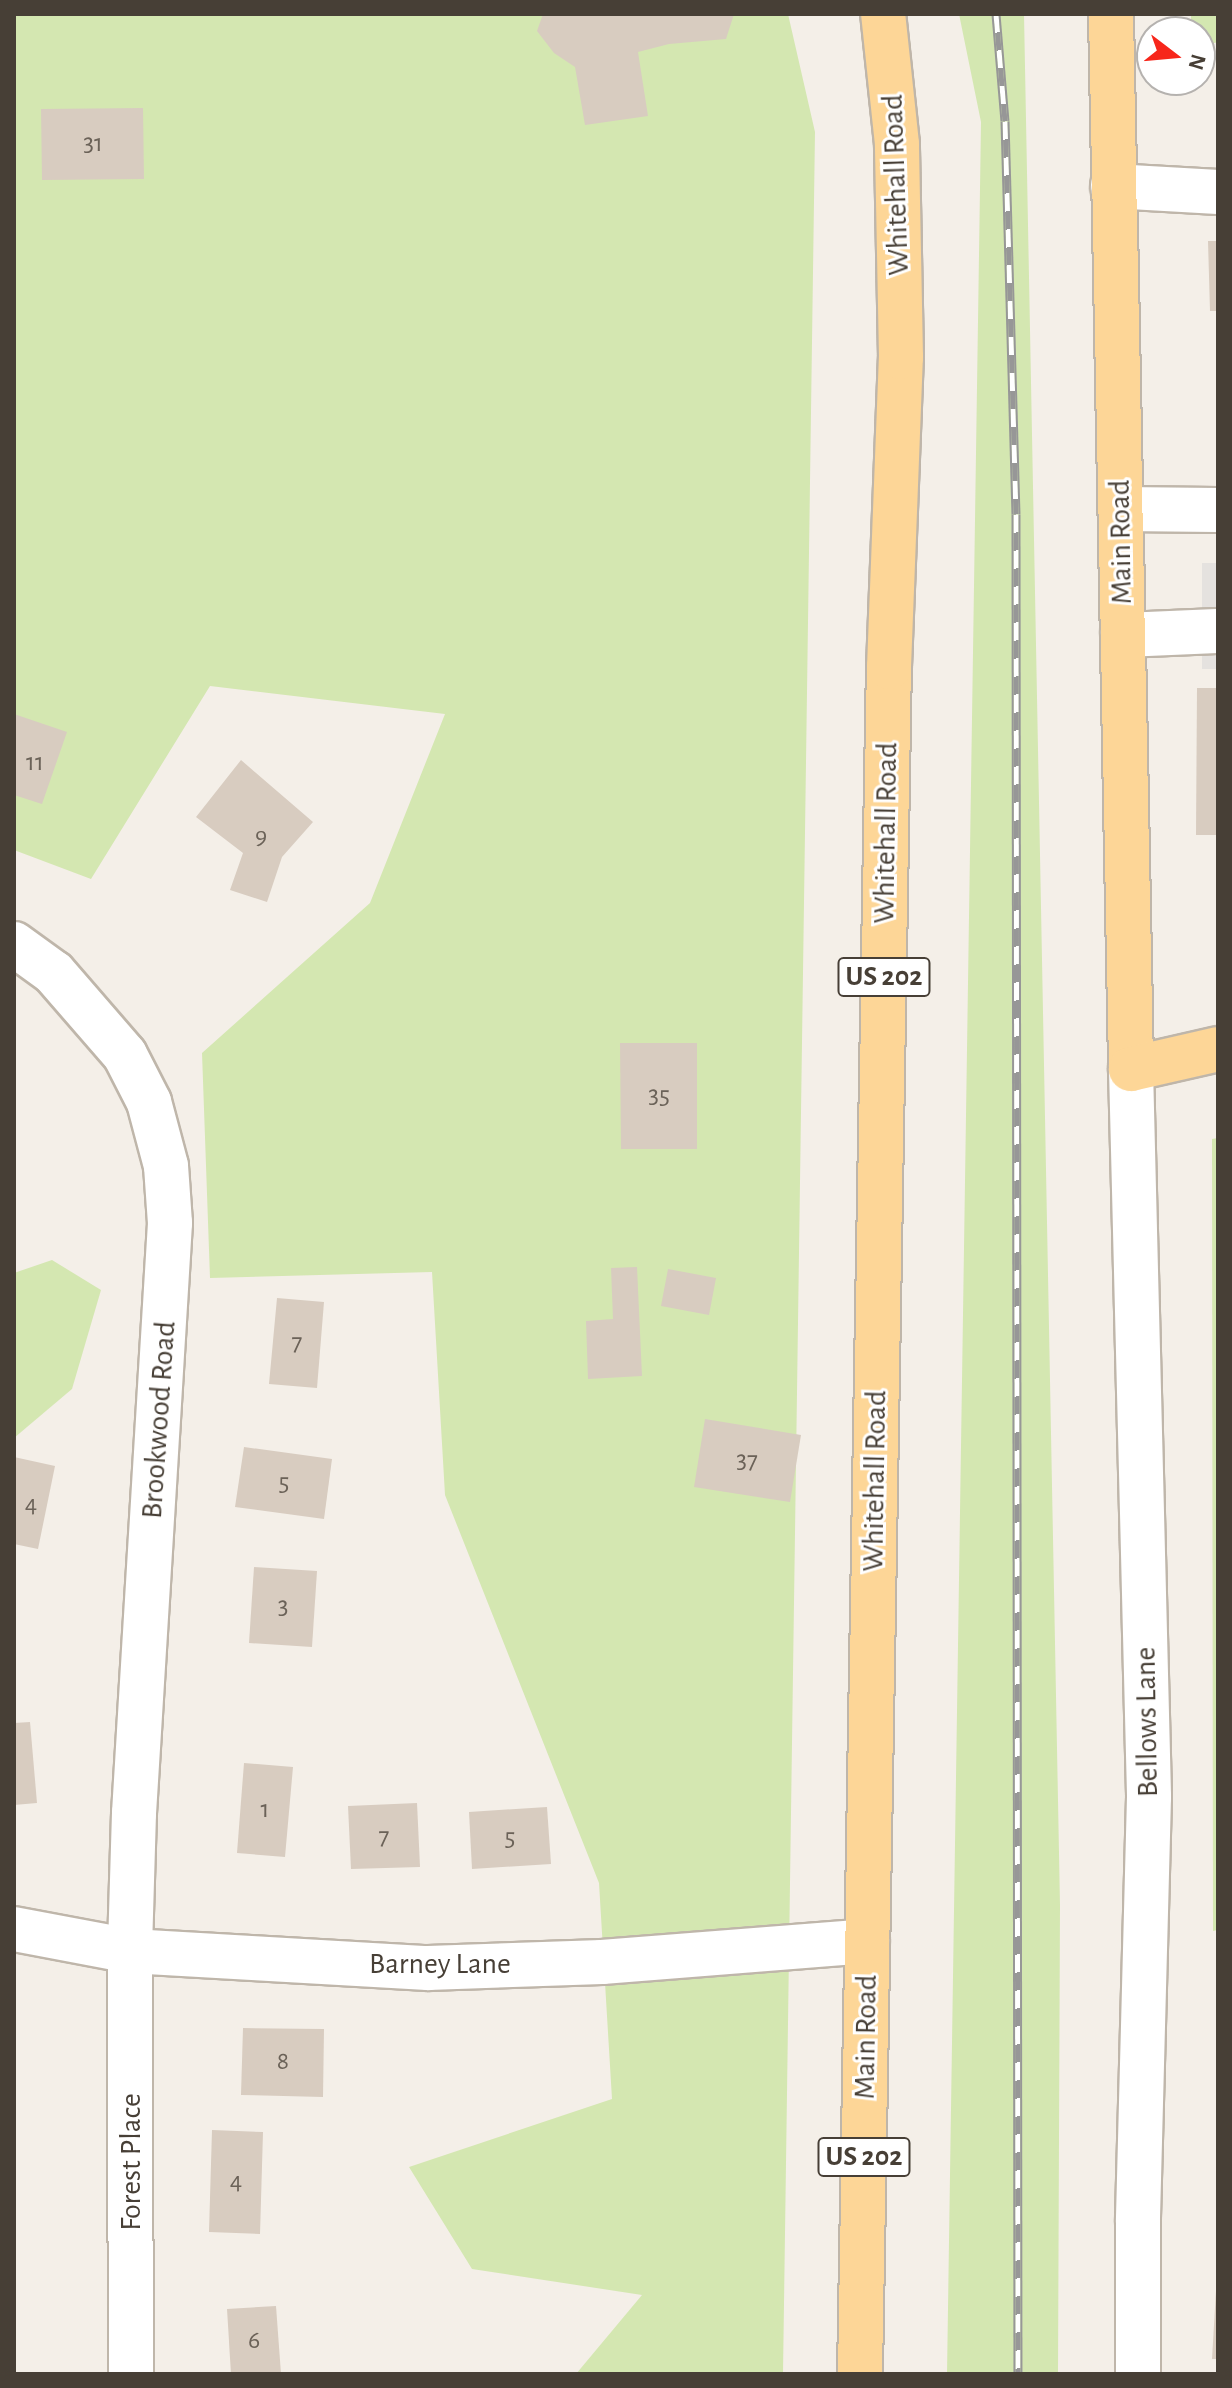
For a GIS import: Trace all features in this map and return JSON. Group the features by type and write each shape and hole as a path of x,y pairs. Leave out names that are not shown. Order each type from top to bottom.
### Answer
{"main road":[{"name":"Whitehall Road","path":"867,1941 889,667 901,357 897,144 883,14"},
{"name":"Main Road","path":"1111,14 1131,1069"},
{"path":"1131,1069 1218,1049"},
{"name":"Main Road","path":"860,2374 867,1941"}],"street":[{"path":"1113,186 1218,192"},
{"path":"1121,509 1218,510"},
{"path":"1123,635 1218,631"},
{"name":"Brookwood Road","path":"14,944 54,973 125,1055 149,1102 166,1166 170,1237 134,1813 130,1951"},
{"name":"Bellows Lane","path":"1131,1069 1149,1797 1138,2222 1138,2374"},
{"name":"Barney Lane","path":"14,1929 130,1951 428,1968 602,1962 867,1941"},
{"name":"Forest Place","path":"130,1951 131,2374"}],"green space":[{"path":"14,14 788,14 815,132 783,2374 576,2374 642,2295 472,2269 409,2167 612,2099 599,1883 445,1495 432,1272 210,1278 202,1053 370,903 445,714 210,686 91,879 14,850"},
{"path":"959,14 1024,14 1060,1905 1058,2374 947,2374 981,122"},
{"path":"1218,14 1218,42 1216,16 1191,16"},
{"path":"1218,1138 1218,1930 1213,1931 1212,1139"},
{"path":"52,1260 101,1290 72,1389 14,1438 14,1273"}],"shaded area":[{"path":"1202,563 1218,563 1218,669 1202,669"}],"building":[{"path":"543,14 734,14 726,39 669,44 638,52 648,116 585,125 575,67 554,53 537,31"},
{"path":"143,108 144,179 42,180 41,109"},
{"path":"1208,241 1218,241 1218,311 1210,311"},
{"path":"1197,688 1218,688 1218,835 1196,835"},
{"path":"14,714 67,732 42,804 14,795"},
{"path":"241,760 313,822 282,857 267,902 230,890 243,853 196,817"},
{"path":"620,1043 697,1043 697,1149 621,1149"},
{"path":"637,1267 642,1376 588,1379 586,1321 613,1319 611,1268"},
{"path":"668,1269 716,1278 709,1315 661,1306"},
{"path":"277,1298 324,1302 317,1388 269,1384"},
{"path":"705,1419 801,1435 790,1502 694,1487"},
{"path":"244,1447 332,1459 324,1519 235,1507"},
{"path":"14,1457 55,1466 38,1549 14,1544"},
{"path":"254,1567 317,1571 312,1647 249,1643"},
{"path":"30,1722 37,1803 14,1805 14,1723"},
{"path":"244,1763 293,1767 285,1857 237,1853"},
{"path":"417,1803 420,1867 351,1869 348,1806"},
{"path":"547,1807 551,1864 472,1869 469,1812"},
{"path":"243,2028 324,2029 323,2097 241,2095"},
{"path":"212,2130 263,2132 260,2234 209,2232"},
{"path":"1216,2291 1218,2359 1212,2359"},
{"path":"276,2306 281,2374 231,2374 227,2309"}],"railway":[{"path":"996,14 1005,121 1016,514 1018,2374"}]}
